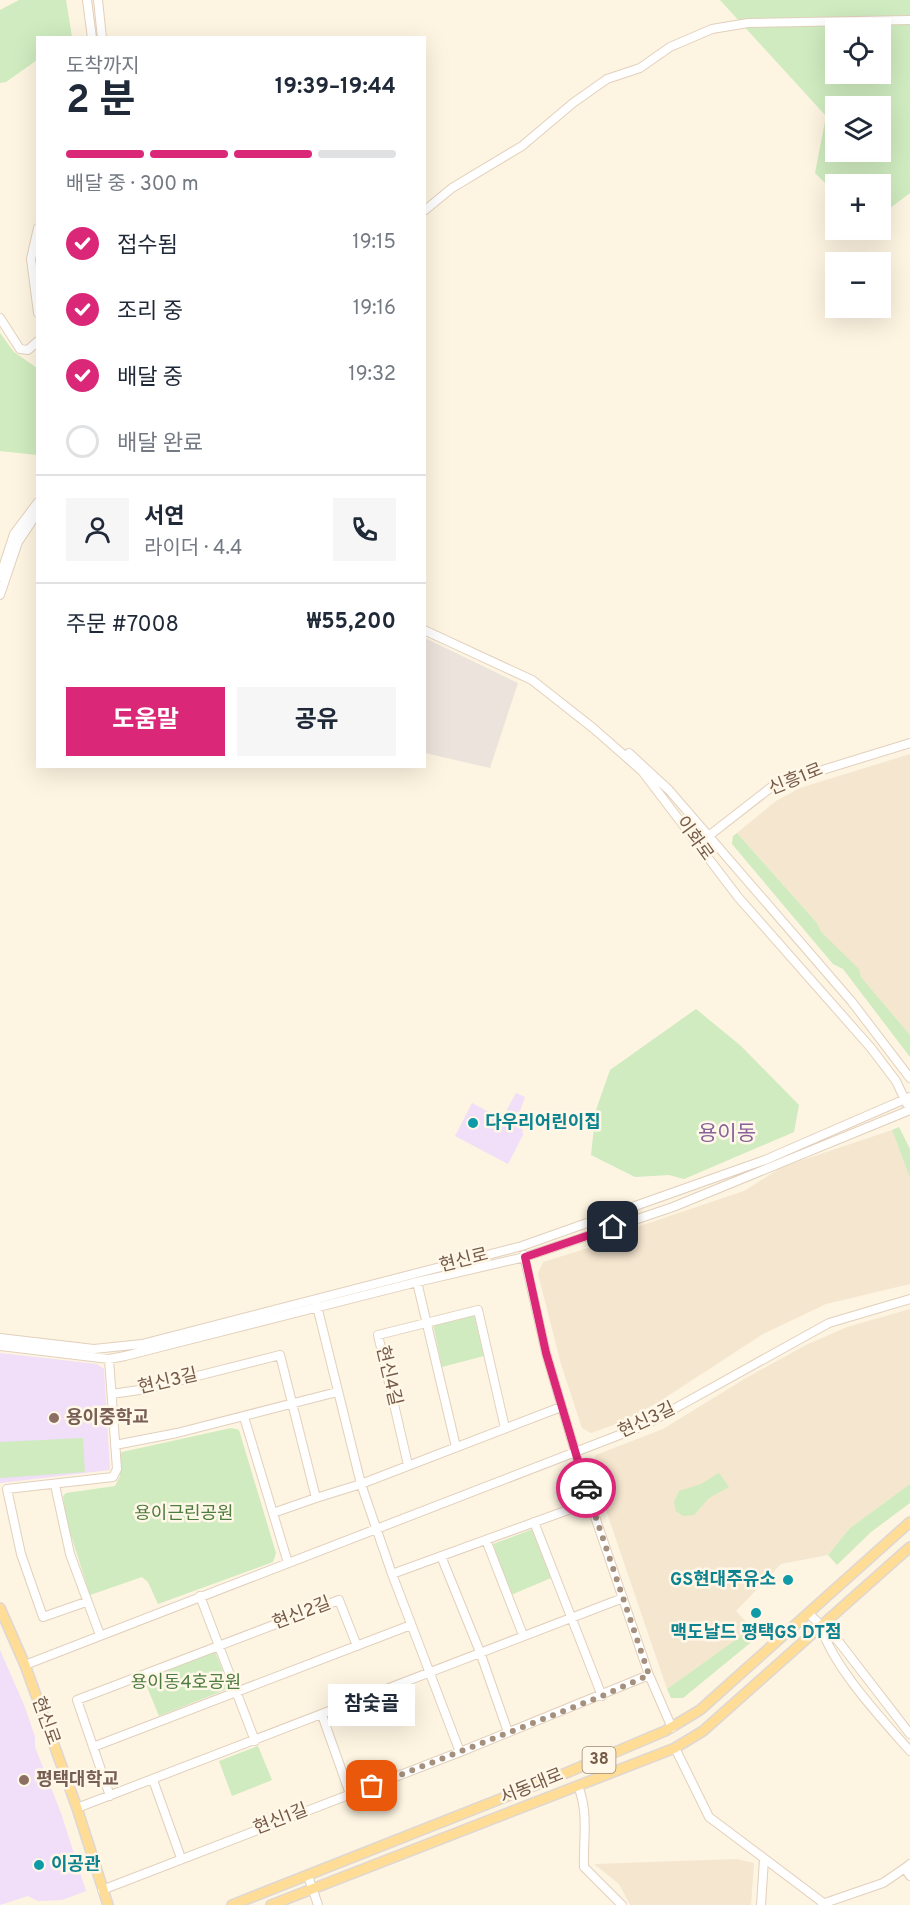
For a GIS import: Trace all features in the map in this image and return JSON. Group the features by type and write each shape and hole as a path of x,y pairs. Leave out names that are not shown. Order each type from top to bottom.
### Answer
{"main road":[{"name":"서동대로","path":"232,1905 566,1773 672,1728 700,1710 910,1522"},
{"name":"서동대로","path":"271,1905 675,1748 704,1731 910,1547"},
{"name":"현신로","path":"0,1608 25,1665 108,1905"}],"street":[{"path":"87,0 92,36"},
{"path":"98,0 102,36"},
{"path":"426,208 452,188 522,146 573,103 607,79 640,68 670,47 712,29 748,23 910,20"},
{"path":"36,237 31,260 36,298"},
{"path":"0,318 20,349 28,350 36,343"},
{"path":"0,577 15,534 36,505"},
{"path":"0,595 18,543 36,515"},
{"name":"이화로","path":"426,625 541,681 649,770 852,1002 910,1078"},
{"name":"이화로","path":"426,631 516,671 547,690 642,771 738,897 864,1040 908,1098 910,1110"},
{"name":"신흥1로","path":"697,845 774,785 910,743"},
{"name":"현신로","path":"0,1338 94,1349 142,1344 522,1246 765,1160 908,1098"},
{"name":"현신로","path":"0,1346 109,1359 164,1348 317,1306 525,1257 673,1207 910,1110"},
{"path":"522,1246 546,1353 590,1502 649,1675 672,1728"},
{"path":"417,1282 456,1447"},
{"name":"현신3길","path":"25,1665 645,1425 828,1323 910,1299"},
{"path":"317,1306 337,1392 376,1529 460,1752"},
{"name":"현신4길","path":"408,1465 378,1335 478,1310 505,1428"},
{"name":"현신3길","path":"112,1394 146,1389 280,1355 316,1498"},
{"name":"현신3길","path":"55,1485 113,1477 117,1469 109,1359"},
{"path":"115,1445 244,1417 337,1392"},
{"path":"273,1513 362,1484 561,1407"},
{"path":"244,1417 288,1563"},
{"path":"86,1602 43,1617 21,1554 7,1489 55,1485 70,1554 100,1635"},
{"path":"392,1574 590,1502"},
{"path":"534,1522 602,1696"},
{"path":"486,1540 524,1635"},
{"path":"441,1556 480,1652 508,1732"},
{"path":"200,1596 255,1741"},
{"path":"76,1808 623,1598"},
{"name":"현신2길","path":"110,1796 77,1700 339,1600 357,1646"},
{"path":"808,1613 839,1642 910,1734"},
{"path":"93,1747 411,1625"},
{"path":"820,1626 827,1645 880,1717 910,1751"},
{"name":"현신1길","path":"102,1890 460,1752 649,1675"},
{"path":"322,1714 350,1794"},
{"path":"675,1748 709,1817 824,1905 882,1883 908,1866 910,1876"},
{"path":"153,1780 181,1858"},
{"name":"서동대로","path":"578,1786 583,1798 586,1820 584,1867 622,1905"},
{"path":"761,1905 764,1859"},
{"path":"308,1876 318,1905"}],"shaded area":[{"path":"426,638 518,683 490,768 426,753"},
{"path":"910,754 910,1035 861,977 858,969 820,932 817,923 737,833 776,801 800,788"},
{"path":"516,1093 525,1097 520,1111 523,1135 508,1164 455,1136 472,1103 502,1119"},
{"path":"892,1130 910,1178 910,1284 826,1304 763,1334 657,1403 619,1423 591,1433 582,1428 561,1364 538,1274 543,1262 598,1245 634,1228 744,1191 782,1167"},
{"path":"910,1309 910,1484 850,1528 828,1555 781,1564 736,1611 752,1628 667,1689 591,1466 596,1455 663,1429 746,1378 806,1345 847,1327"},
{"name":"용이중학교","path":"0,1353 97,1364 104,1369 110,1470 0,1483"},
{"name":"평택대학교","path":"0,1650 25,1707 35,1737 35,1747 61,1813 86,1891 62,1900 38,1901 28,1896 0,1905"},
{"path":"736,1859 754,1863 751,1905 630,1905 619,1884 594,1864"}],"green space":[{"path":"19,0 66,0 72,36 36,36 36,61 6,82 0,83 0,10"},
{"path":"720,0 910,0 910,193 891,207 891,174 825,174 825,183 815,173 825,121 825,162 891,162 891,96 825,96 825,115"},
{"path":"0,333 14,352 36,367 36,455 0,451"},
{"path":"737,833 817,923 821,932 859,969 861,977 910,1035 910,1057 843,969 833,964 732,844 733,836"},
{"path":"696,1009 741,1046 799,1105 794,1132 684,1179 669,1175 635,1177 591,1155 596,1110 610,1070"},
{"path":"899,1127 910,1149 910,1178 892,1130"},
{"path":"474,1315 484,1356 442,1367 433,1324"},
{"name":"용이근린공원","path":"231,1428 239,1430 276,1553 273,1562 158,1604 148,1582 142,1577 90,1595 67,1523 63,1496 66,1493 115,1486 120,1476 118,1456 122,1452"},
{"path":"83,1438 85,1472 0,1478 0,1442"},
{"path":"719,1473 729,1487 709,1498 694,1515 683,1516 676,1511 674,1502 679,1491 701,1484"},
{"path":"910,1484 910,1503 871,1532 837,1565 828,1555 850,1528"},
{"path":"533,1529 551,1578 511,1595 493,1544"},
{"path":"752,1628 760,1635 683,1698 671,1698 667,1689"},
{"name":"용이동4호공원","path":"214,1649 230,1688 159,1716 143,1677"},
{"path":"258,1746 272,1780 232,1796 219,1761"}],"way so far":[{"path":"372,1786 602,1696 649,1675 586,1488"}],"place":[{"name":"다우리어린이집","path":"473,1123"},
{"name":"용이중학교","path":"54,1418"},
{"name":"GS현대주유소","path":"788,1580"},
{"name":"맥도날드 평택GS DT점","path":"756,1613"},
{"name":"평택대학교","path":"24,1780"},
{"name":"참숯골","path":"372,1786"},
{"name":"이공관","path":"39,1865"}],"district":[{"name":"용이동","path":"727,1134"}],"route":[{"path":"586,1488 546,1353 525,1257 613,1227"}]}
